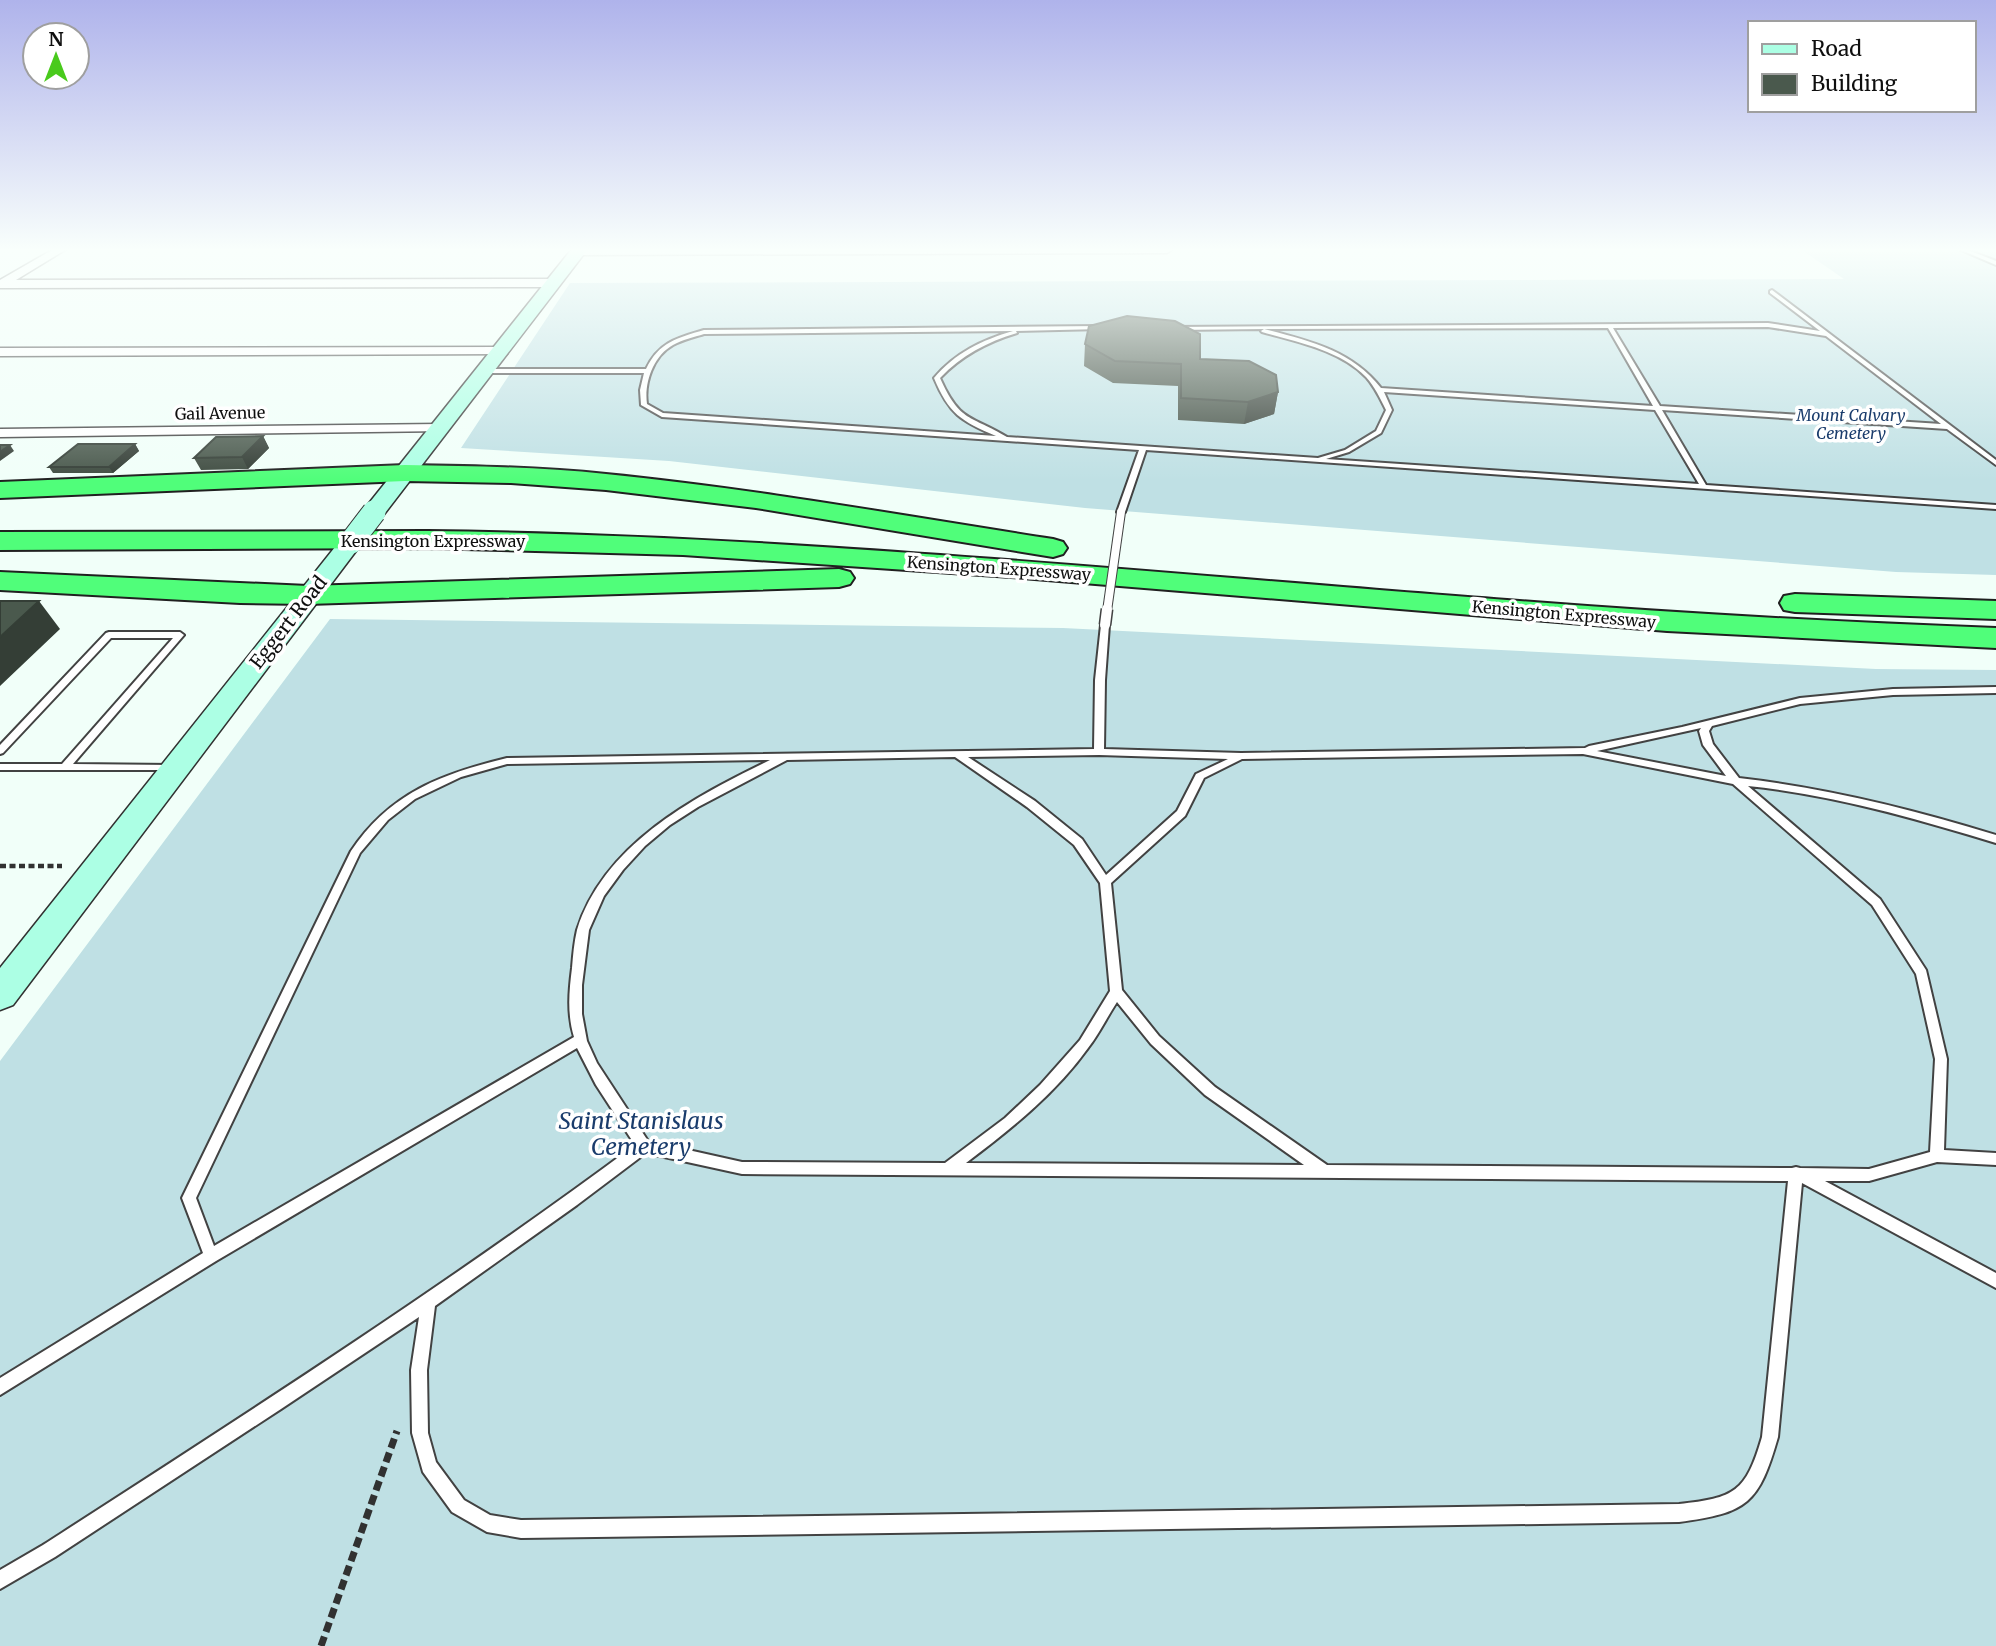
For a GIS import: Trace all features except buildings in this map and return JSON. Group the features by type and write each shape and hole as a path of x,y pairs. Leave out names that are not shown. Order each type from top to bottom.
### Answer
{"highway":[{"path":"0,491 403,475 510,475 606,482 787,504 1053,548"},
{"name":"Kensington Expressway","path":"0,518 510,518 794,528 1611,593 1784,603 1996,610"},
{"name":"Kensington Expressway","path":"0,541 545,541 683,546 1086,575 1648,621 1996,638"},
{"path":"0,582 240,594 313,589 1086,575"}],"street":[{"name":"Eggert Road","path":"0,995 313,589 520,327"},
{"path":"0,352 502,351"},
{"name":"Gail Avenue","path":"0,433 441,428"}],"lane":[{"path":"1251,327 1318,345 1350,360 1381,390 1389,410 1379,432 1347,451 1314,460"},
{"path":"1171,328 1318,327"},
{"path":"1609,327 1704,487"},
{"path":"1780,327 1826,334"},
{"path":"1817,327 1996,464"},
{"path":"1105,328 704,332 665,347 648,371 642,399 644,405 662,415 1996,507"},
{"path":"1178,338 1210,328"},
{"path":"1009,439 957,414 946,402 937,379 952,361 985,341 1026,329"},
{"path":"486,371 648,371"},
{"path":"1381,390 1949,427"},
{"path":"1099,752 1100,680 1105,625 1121,512 1143,449"},
{"path":"0,751 109,635 180,635 65,767"},
{"path":"211,1256 189,1198 356,851 386,816 422,790 465,771 507,761 1099,752 1241,757 1583,751 1800,701 1893,692 1995,691"},
{"path":"1709,723 1704,732 1708,745 1735,781 1877,902 1922,973 1941,1059 1937,1156"},
{"path":"1583,751 1735,781 1816,791 1891,807 1996,839"},
{"path":"959,756 1031,804 1078,842 1105,882 1116,992 1155,1040 1210,1091 1323,1171"},
{"path":"1105,882 1181,813 1200,776 1241,757"},
{"path":"783,758 705,795 667,820 630,854 602,890 584,926 575,989 580,1040 605,1087 644,1146 742,1168 946,1170 1869,1175 1937,1156 1996,1158"},
{"path":"0,767 176,768"},
{"path":"946,1170 1010,1122 1045,1089 1084,1044 1116,992"},
{"path":"0,1387 211,1256 580,1040"},
{"path":"0,1580 61,1544 428,1303 563,1208 644,1146"},
{"path":"428,1303 419,1370 420,1433 429,1466 458,1506 487,1523 522,1529 1679,1513 1719,1509 1743,1496 1762,1471 1770,1437 1796,1173"},
{"path":"1796,1173 1996,1281"}],"path":[{"path":"0,866 100,866"},
{"path":"321,1646 400,1423"}],"green space":[{"name":"Mount Calvary Cemetery","path":"541,327 1996,327 1996,575 1896,572 1085,508 669,461 461,448"},
{"name":"Saint Stanislaus Cemetery","path":"330,619 1063,628 1876,669 1996,670 1996,1646 0,1646 0,1061"}]}
